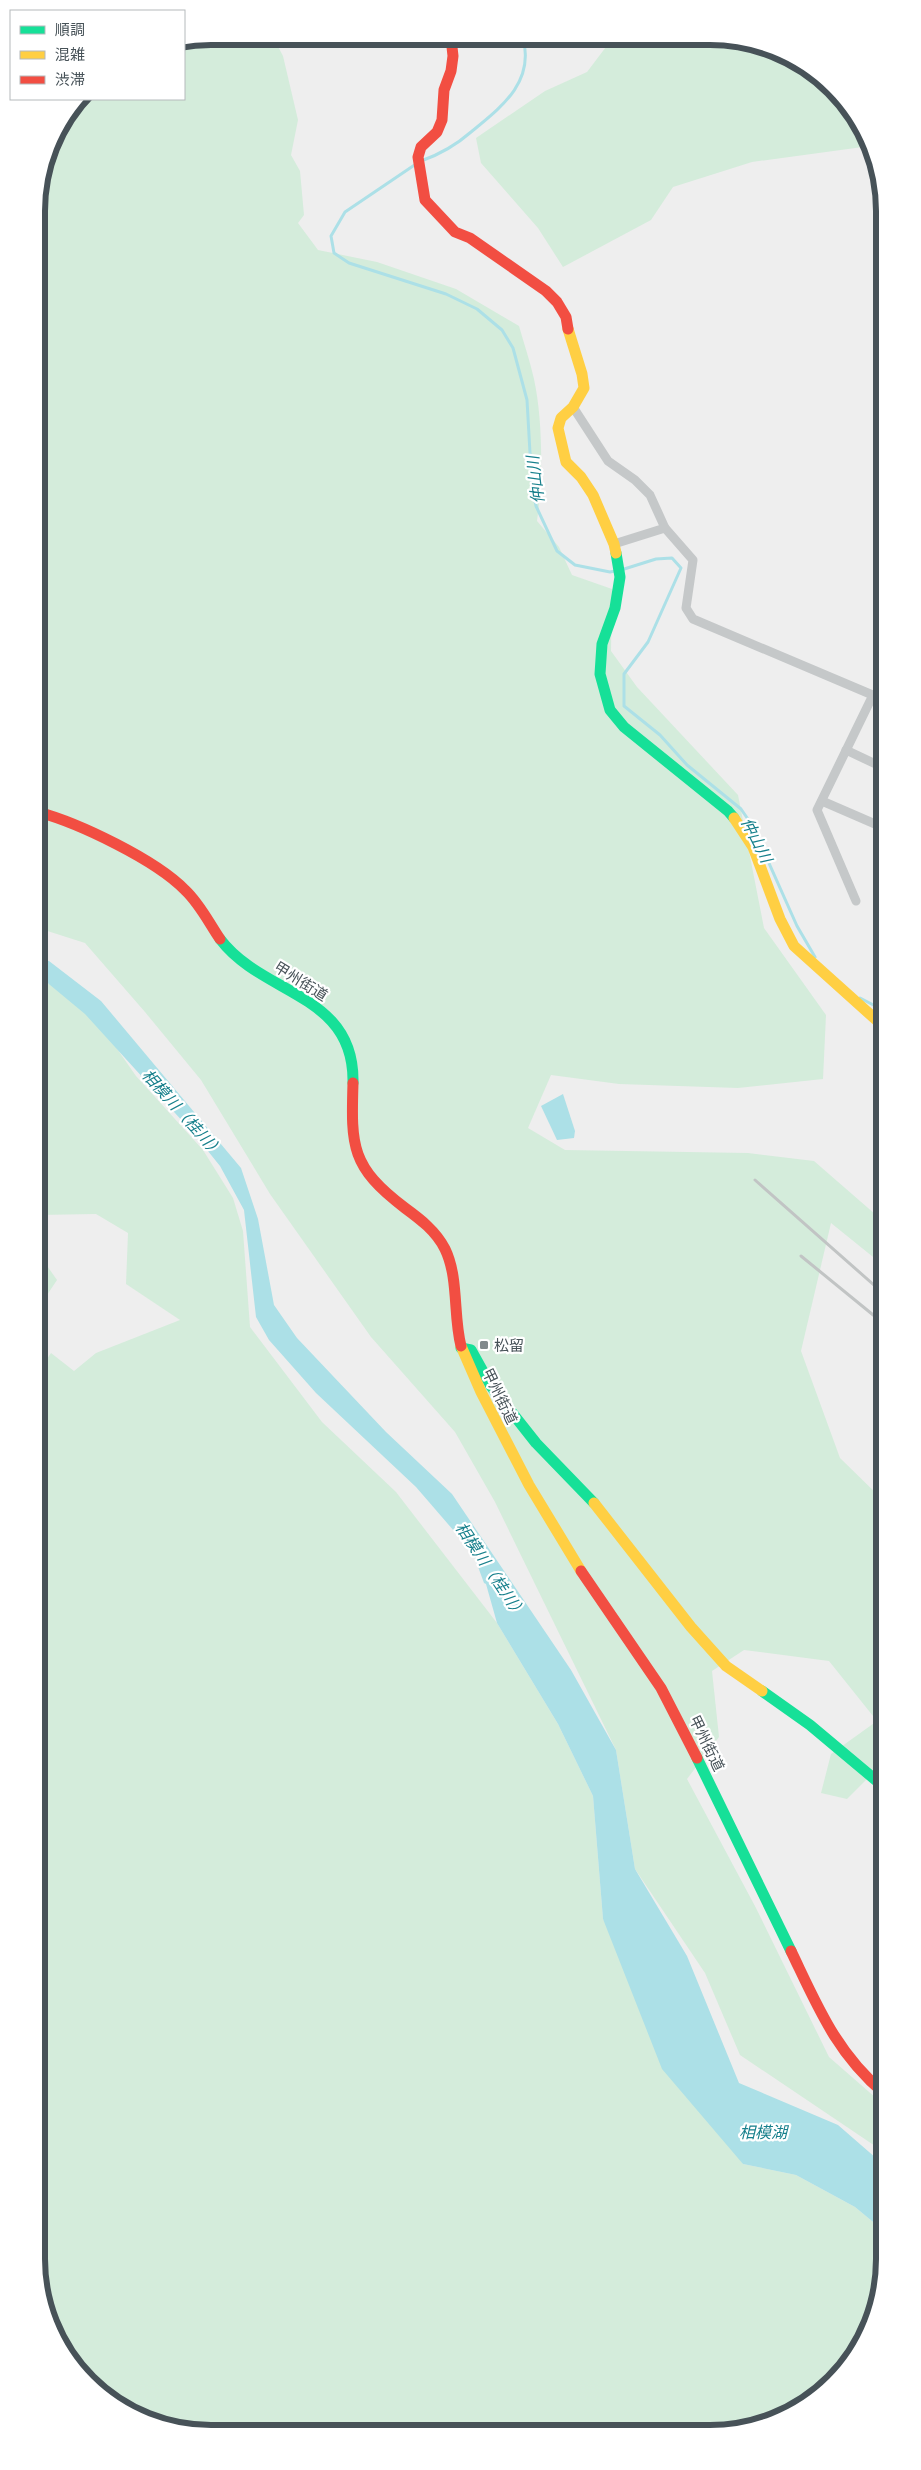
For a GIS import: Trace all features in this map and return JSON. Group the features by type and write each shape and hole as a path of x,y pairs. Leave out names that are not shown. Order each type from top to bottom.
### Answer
{"main road":[{"path":"452,45 451,71 444,90 442,120 437,132 421,147 418,157 419,173 426,200 439,217 455,232 470,238 546,291 557,302 566,317 569,336 582,374 584,388 574,407 561,418 558,428 566,462 581,477 593,496 614,544 620,576 615,608 602,644 600,674 610,710 624,727 732,817 753,847 764,870 780,919 794,946 876,1020"},
{"name":"甲州街道","path":"45,815 70,824 152,864 171,877 196,900 219,939 231,953 244,964 307,1000 337,1026 350,1052 355,1072 351,1126 356,1154 370,1179 380,1190 430,1228 446,1251 456,1327 462,1348 481,1393 536,1498 558,1535 661,1688 676,1714 830,2032 848,2058 876,2085"},
{"path":"462,1348 471,1350 491,1386 536,1443 586,1493 691,1627 726,1666 810,1725 876,1780"}],"street":[{"path":"574,407 608,461 635,480 650,495 665,528 693,560 686,608 693,619 876,696"},
{"path":"614,544 665,528"},
{"path":"856,901 817,810 873,695"},
{"path":"846,750 876,764"},
{"path":"822,801 876,824"}],"green space":[{"path":"200,45 277,45 283,56 298,120 291,155 300,171 304,215 298,223 318,250 377,262 456,289 519,326 534,379 539,413 541,469 537,521 559,547 572,575 612,589 611,651 637,687 738,795 764,928 826,1015 823,1079 738,1088 619,1084 551,1075 528,1128 565,1150 748,1153 814,1161 876,1215 876,1259 831,1223 801,1351 840,1458 876,1493 876,1720 829,1661 744,1650 712,1671 719,1737 687,1779 756,1908 829,2057 876,2098 876,2147 740,2055 705,1973 635,1869 616,1750 495,1502 455,1432 371,1337 270,1194 201,1080 85,943 45,930 46,190 51,168 67,128 88,100 185,100 185,47"},
{"path":"607,45 721,45 742,48 783,62 819,86 842,110 854,128 863,147 752,162 673,187 651,220 563,267 538,228 481,163 476,138 545,91 587,72"},
{"path":"45,984 52,984 90,1010 136,1076 203,1150 233,1198 243,1231 250,1327 322,1422 396,1492 497,1623 558,1724 593,1796 603,1919 743,2164 796,2175 855,2207 876,2224 875,2280 870,2302 854,2342 835,2368 819,2384 793,2403 753,2419 721,2425 200,2425 158,2416 138,2408 119,2397 94,2376 79,2360 67,2342 54,2312 45,2270 45,1362 51,1353 74,1371 96,1353 180,1320 126,1284 128,1233 96,1214 45,1215"},
{"path":"45,1263 57,1280 45,1298"},
{"path":"876,1722 876,1770 847,1799 821,1793 831,1754"}],"water":[{"name":"相模湖","path":"45,960 101,1001 241,1168 258,1219 274,1305 297,1338 386,1432 452,1494 571,1670 616,1750 635,1869 687,1956 739,2083 838,2125 876,2158 876,2224 855,2207 796,2175 743,2164 662,2069 603,1919 593,1796 558,1724 497,1623 486,1584 473,1553 416,1487 316,1393 269,1340 256,1317 244,1210 220,1166 195,1135 85,1014 45,981"},
{"path":"563,1094 575,1131 574,1138 557,1140 541,1106"}],"waterway":[{"name":"仲山川","path":"421,161 459,141 503,104 512,93 524,68 524,45"},
{"name":"仲山川","path":"416,164 345,212 331,236 334,253 349,263 446,294 477,309 502,330 513,348 527,400 532,488 536,506 557,551 575,565 610,572 615,571"},
{"name":"仲山川","path":"621,570 656,559 672,558 681,568 648,642 624,674 624,706 660,735 687,765 741,809 752,825 797,926 815,957"},
{"name":"仲山川","path":"860,998 876,1006"}],"railway":[{"path":"755,1180 876,1287"},
{"path":"801,1256 876,1317"}],"traffic: fast":[{"path":"616,553 620,577 615,608 602,644 600,674 610,710 624,727 728,811 734,818"},
{"path":"220,939 238,958 323,1013 339,1031 350,1053 353,1083"},
{"path":"461,1348 471,1350 491,1386 536,1443 594,1503"},
{"path":"762,1691 810,1725 876,1780"},
{"path":"697,1758 791,1951"}],"traffic: slow":[{"path":"568,329 582,374 584,388 573,407 561,418 558,428 566,462 581,477 593,495 616,553"},
{"path":"734,818 753,847 780,919 794,946 876,1020"},
{"path":"461,1346 481,1392 529,1485 581,1571"},
{"path":"594,1503 691,1627 726,1666 762,1691"}],"traffic: jam":[{"path":"452,45 453,56 451,71 444,90 442,120 437,132 421,147 418,157 425,200 455,232 470,238 546,291 557,302 566,317 568,329"},
{"path":"45,814 116,844 172,878 200,907 220,939"},
{"path":"353,1083 354,1140 358,1154 364,1167 374,1180 427,1226 445,1249 454,1284 461,1346"},
{"path":"581,1571 661,1688 697,1758"},
{"path":"791,1951 819,2009 840,2045 867,2078 876,2086"}],"place":[{"name":"松留","path":"484,1345"}],"water label":[{"name":"相模川（桂川）","path":"183,1113"},
{"name":"相模川（桂川）","path":"491,1570"}]}
